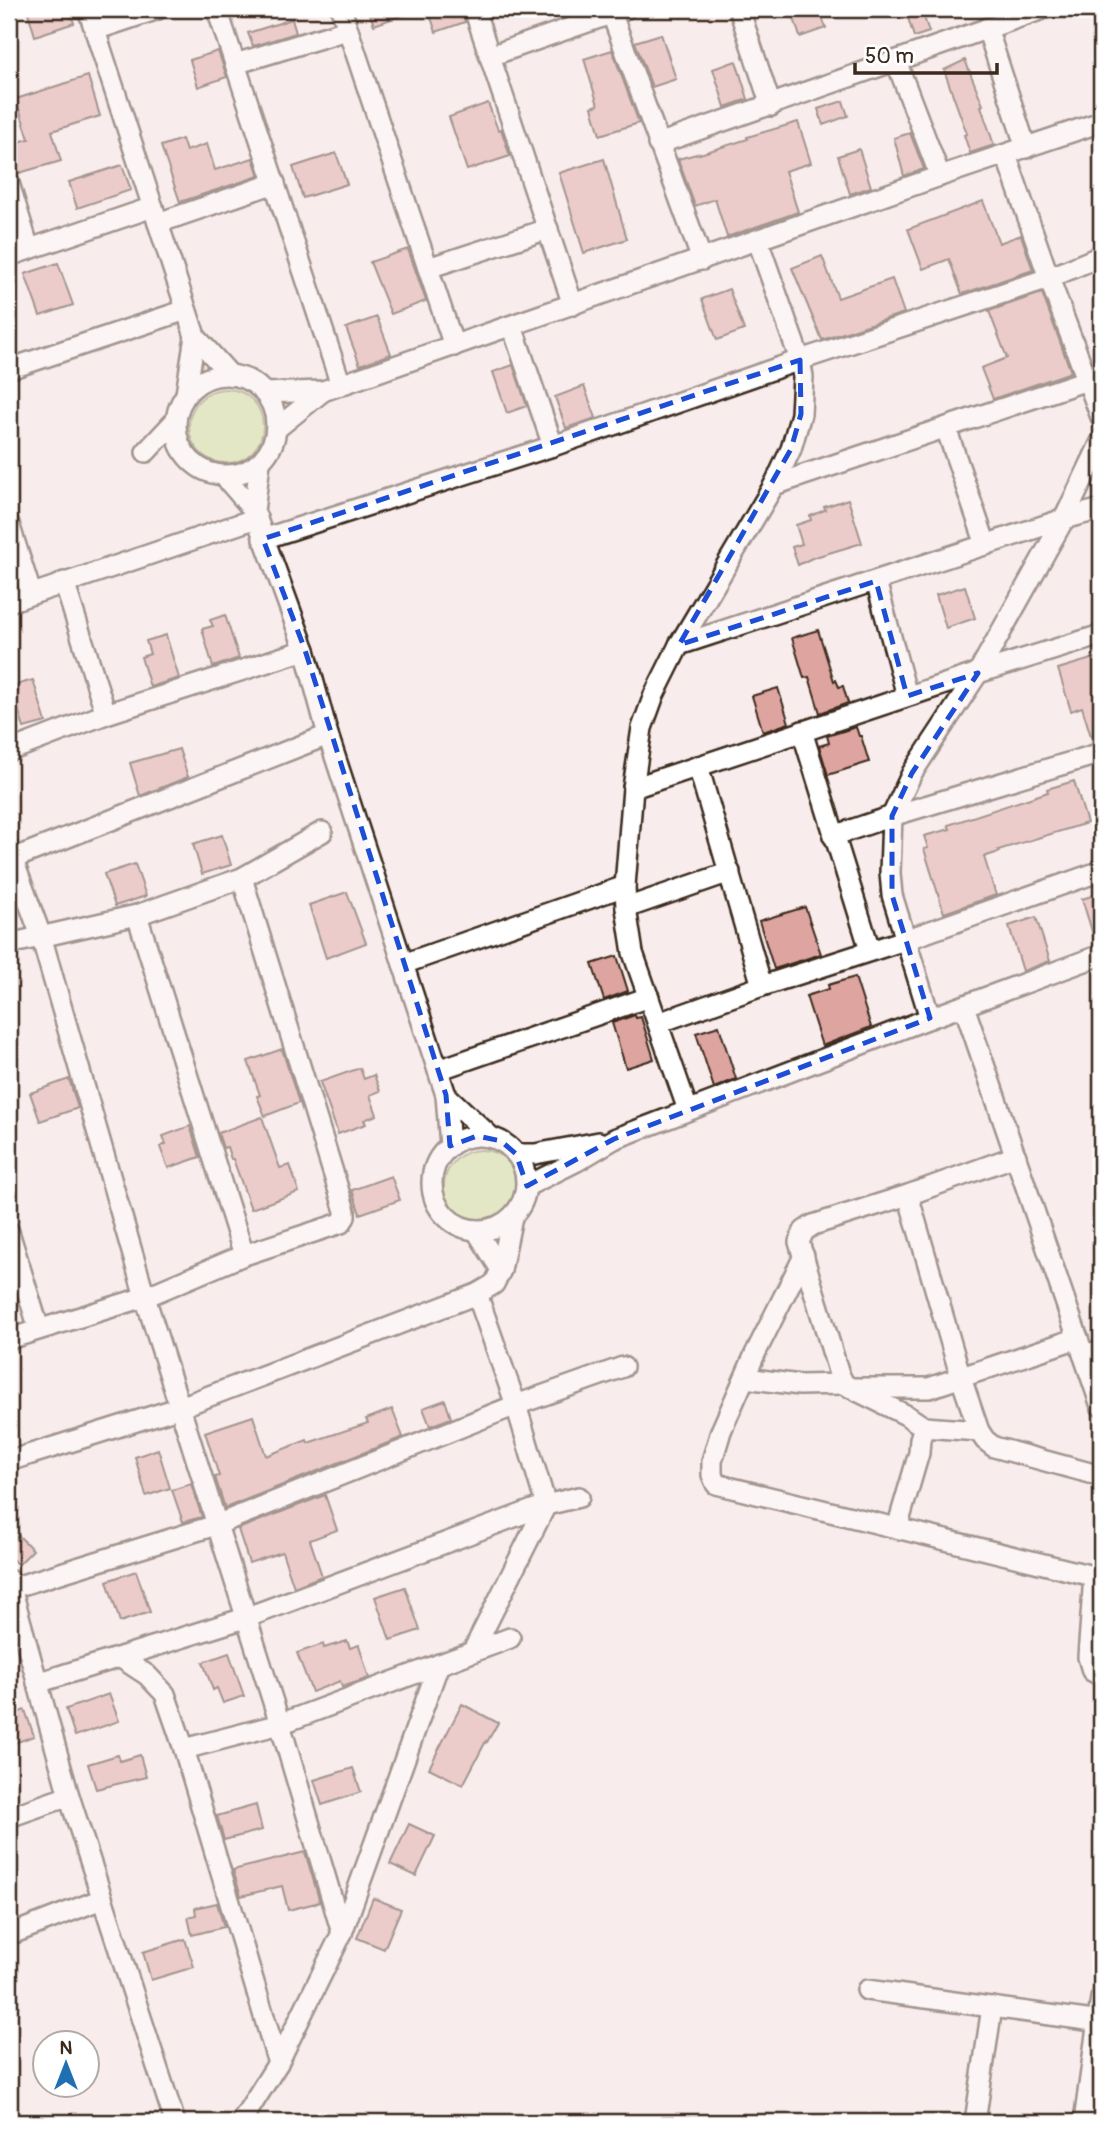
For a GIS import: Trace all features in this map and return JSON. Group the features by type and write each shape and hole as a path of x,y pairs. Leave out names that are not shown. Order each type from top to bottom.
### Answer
{"street":[{"path":"88,9 195,336 230,375"},
{"path":"95,30 158,9"},
{"path":"217,9 275,183 332,388"},
{"path":"341,9 454,346"},
{"path":"474,9 573,305"},
{"path":"739,9 771,106"},
{"path":"658,144 1043,9"},
{"path":"490,56 615,10 658,144 702,260"},
{"path":"987,29 1026,148"},
{"path":"235,64 347,30"},
{"path":"896,61 940,176"},
{"path":"264,393 332,388 1101,122"},
{"path":"1006,155 1101,417"},
{"path":"9,183 29,249"},
{"path":"9,256 275,183"},
{"path":"428,268 548,229"},
{"path":"688,1110 633,953 625,886 633,788 642,728 654,695 679,645 774,485 791,449 801,414 803,377 800,360 758,241"},
{"path":"263,539 553,446 800,360 1049,278 1101,256"},
{"path":"9,369 187,310"},
{"path":"512,326 553,446"},
{"path":"186,394 195,336"},
{"path":"230,375 249,380 264,393 274,410 276,429 271,447 260,463 243,473 223,476 207,472 192,463 176,436 178,407 186,394 198,383 213,376 230,375"},
{"path":"774,485 1087,380"},
{"path":"276,429 332,388"},
{"path":"175,421 146,452 182,450"},
{"path":"946,428 986,545"},
{"path":"930,1018 892,895 892,816 912,773 978,673 1064,519 1101,442"},
{"path":"260,463 256,515 305,650 328,735 446,1095 450,1146"},
{"path":"223,476 256,515"},
{"path":"679,645 1101,509"},
{"path":"9,602 256,515"},
{"path":"9,524 31,593"},
{"path":"876,581 907,696"},
{"path":"64,582 106,714"},
{"path":"633,788 907,696 1101,635"},
{"path":"9,751 106,714 305,650"},
{"path":"802,731 870,950"},
{"path":"328,735 10,854 41,936 178,1408 280,1724 342,1933"},
{"path":"834,836 1101,753"},
{"path":"698,766 762,986"},
{"path":"9,944 137,915 242,878 322,832"},
{"path":"658,1023 1101,871"},
{"path":"626,908 730,872"},
{"path":"9,1339 145,1297 244,1255 341,1223 345,1217 242,878"},
{"path":"403,964 625,886"},
{"path":"137,915 244,1255"},
{"path":"527,1186 614,1139 930,1018 1101,956"},
{"path":"438,1070 649,997"},
{"path":"964,1006 1087,1348 1101,1406"},
{"path":"446,1095 492,1138"},
{"path":"477,1136 492,1138 501,1141 516,1154 524,1169 527,1186 522,1203 512,1217 501,1225 489,1229 467,1229 452,1221 439,1208 432,1179 435,1167 450,1146 463,1139 477,1136"},
{"path":"516,1154 535,1154 614,1139"},
{"path":"979,1431 924,1427 906,1415 847,1386 839,1374 799,1242 804,1231 813,1225 908,1195 1016,1156"},
{"path":"908,1195 961,1378 979,1431 985,1440 994,1447 1101,1476"},
{"path":"9,1461 178,1408 477,1294 494,1284 501,1270 512,1217"},
{"path":"476,1230 501,1270"},
{"path":"9,1233 39,1329"},
{"path":"804,1256 721,1431 712,1461 712,1475 716,1484 1098,1577 1088,1657 1092,1671 1101,1676"},
{"path":"473,1651 546,1505 516,1405 477,1294"},
{"path":"745,1378 800,1385 929,1388 1087,1348"},
{"path":"175,2122 69,1796 10,1584 216,1525 516,1405 623,1367"},
{"path":"897,1528 919,1454 924,1427"},
{"path":"37,1684 245,1618 546,1505 579,1497"},
{"path":"184,1749 280,1724 510,1638"},
{"path":"121,1658 147,1675 165,1694 278,2063"},
{"path":"241,2122 278,2063 342,1933 439,1664"},
{"path":"9,1817 69,1796"},
{"path":"9,1935 102,1899"},
{"path":"867,1990 1100,2022"},
{"path":"1084,2122 1100,2022 1101,1998"},
{"path":"975,2122 992,2007"}],"highlighted area":[{"path":"800,360 801,414 791,449 679,645 876,581 907,696 978,673 912,773 892,816 892,895 930,1018 614,1139 527,1186 516,1154 501,1141 477,1136 450,1146 446,1095 305,650 263,539"}],"green space":[{"path":"226,389 240,392 252,400 260,412 263,426 260,440 252,452 240,460 226,463 212,460 200,452 192,440 189,426 192,412 200,400 212,392"},
{"path":"481,1150 495,1153 507,1161 515,1173 518,1187 515,1201 507,1213 495,1221 481,1224 467,1221 455,1213 447,1201 444,1187 447,1173 455,1161 467,1153"}],"building":[{"path":"27,9 69,9 74,23 35,36"},
{"path":"368,9 415,9 415,11 374,25"},
{"path":"428,9 462,9 465,22 436,32"},
{"path":"791,9 819,9 826,28 800,37"},
{"path":"923,14 929,32 914,37 908,18"},
{"path":"292,19 296,33 253,46 248,33"},
{"path":"661,34 676,79 652,87 635,42"},
{"path":"612,50 639,123 600,135 592,107 598,105 584,59"},
{"path":"218,51 227,77 198,87 190,60"},
{"path":"965,60 983,105 981,106 994,145 970,153 964,135 967,134 944,70"},
{"path":"736,61 748,99 725,107 713,69"},
{"path":"88,76 100,116 52,131 61,161 19,173 10,144 29,139 16,99"},
{"path":"843,101 848,116 823,125 818,109"},
{"path":"488,103 510,156 467,170 449,117"},
{"path":"798,122 811,163 785,171 798,212 727,237 715,199 695,206 678,159"},
{"path":"910,133 924,169 904,176 894,138"},
{"path":"182,139 186,151 207,144 215,170 253,158 259,176 180,202 161,146"},
{"path":"859,149 871,187 850,194 838,156"},
{"path":"336,153 347,184 303,198 293,167"},
{"path":"604,159 627,239 584,253 559,173"},
{"path":"122,165 131,190 77,208 69,182"},
{"path":"983,201 999,243 1021,235 1033,270 962,294 949,259 923,269 908,229"},
{"path":"408,249 426,301 391,314 370,262"},
{"path":"822,256 838,298 892,279 904,313 822,340 792,268"},
{"path":"58,263 73,305 40,316 25,274"},
{"path":"729,289 744,330 717,340 702,299"},
{"path":"1042,293 1071,372 993,399 981,368 1007,358 989,311"},
{"path":"377,317 391,354 360,365 346,328"},
{"path":"513,365 527,406 507,413 493,372"},
{"path":"584,386 596,418 566,428 555,397"},
{"path":"848,499 862,543 798,565 792,547 802,544 796,525 811,520 810,516 825,510 824,507"},
{"path":"965,586 975,618 946,628 936,595"},
{"path":"225,615 239,658 213,667 202,629 213,626 210,620"},
{"path":"818,630 834,681 836,680 839,687 843,686 848,703 820,713 809,677 804,678 792,638"},
{"path":"166,635 179,678 150,687 141,657 150,654 146,641"},
{"path":"1101,656 1101,741 1093,743 1082,707 1071,711 1058,669"},
{"path":"33,680 46,722 24,728 13,693 18,691 16,685"},
{"path":"778,688 789,723 763,732 752,696"},
{"path":"856,727 869,762 828,775 819,746 829,743 827,736"},
{"path":"179,749 188,777 140,796 130,763"},
{"path":"1074,781 1087,823 998,850 999,852 984,857 996,895 944,913 924,849 928,848 924,836 950,829 948,825"},
{"path":"222,835 231,865 202,874 193,844"},
{"path":"135,864 146,896 115,906 104,874"},
{"path":"347,892 366,943 326,958 309,905"},
{"path":"1101,893 1101,943 1096,944 1082,899"},
{"path":"805,907 821,954 774,969 759,921"},
{"path":"1036,917 1050,961 1023,971 1009,926"},
{"path":"617,956 628,991 604,1000 592,964"},
{"path":"855,977 871,1027 822,1046 806,996 829,989 828,985"},
{"path":"635,1015 636,1018 641,1017 654,1059 626,1068 612,1023"},
{"path":"719,1026 736,1079 714,1088 696,1033"},
{"path":"282,1049 299,1103 265,1116 248,1061"},
{"path":"360,1068 364,1079 374,1075 380,1091 370,1095 377,1115 364,1120 366,1124 338,1134 320,1082"},
{"path":"69,1079 78,1108 40,1121 30,1093"},
{"path":"262,1117 280,1168 290,1165 299,1192 251,1209 233,1159 227,1147 223,1148 218,1133"},
{"path":"190,1126 200,1157 168,1168 160,1147 166,1144 163,1136"},
{"path":"391,1176 400,1200 360,1214 352,1190"},
{"path":"445,1400 451,1418 430,1426 423,1408"},
{"path":"392,1409 403,1437 225,1508 215,1477 219,1476 205,1432 253,1416 266,1456 307,1440 308,1443 368,1423 366,1419"},
{"path":"158,1449 170,1488 146,1496 135,1457"},
{"path":"191,1484 202,1517 183,1522 172,1490"},
{"path":"325,1495 337,1530 310,1540 322,1576 294,1587 282,1552 249,1563 238,1529"},
{"path":"18,1535 33,1550 18,1565 9,1556 9,1544"},
{"path":"136,1571 150,1612 120,1622 107,1581"},
{"path":"405,1587 420,1630 390,1640 375,1597"},
{"path":"347,1641 350,1648 359,1645 369,1678 342,1687 340,1681 312,1692 297,1653 323,1644 324,1648"},
{"path":"229,1653 244,1696 223,1703 217,1688 213,1690 203,1662"},
{"path":"109,1694 119,1721 75,1736 66,1709"},
{"path":"462,1704 498,1723 463,1785 429,1768"},
{"path":"25,1710 34,1736 9,1745 9,1716"},
{"path":"118,1755 120,1761 140,1755 146,1777 96,1789 88,1764"},
{"path":"353,1768 361,1792 322,1805 314,1780"},
{"path":"256,1805 262,1830 224,1840 217,1816"},
{"path":"409,1824 435,1836 416,1876 390,1864"},
{"path":"305,1852 320,1902 288,1910 282,1886 241,1896 233,1870"},
{"path":"373,1898 401,1909 384,1949 357,1938"},
{"path":"217,1903 224,1927 192,1935 188,1917 196,1915 195,1908"},
{"path":"185,1939 194,1967 151,1980 143,1952"}]}
